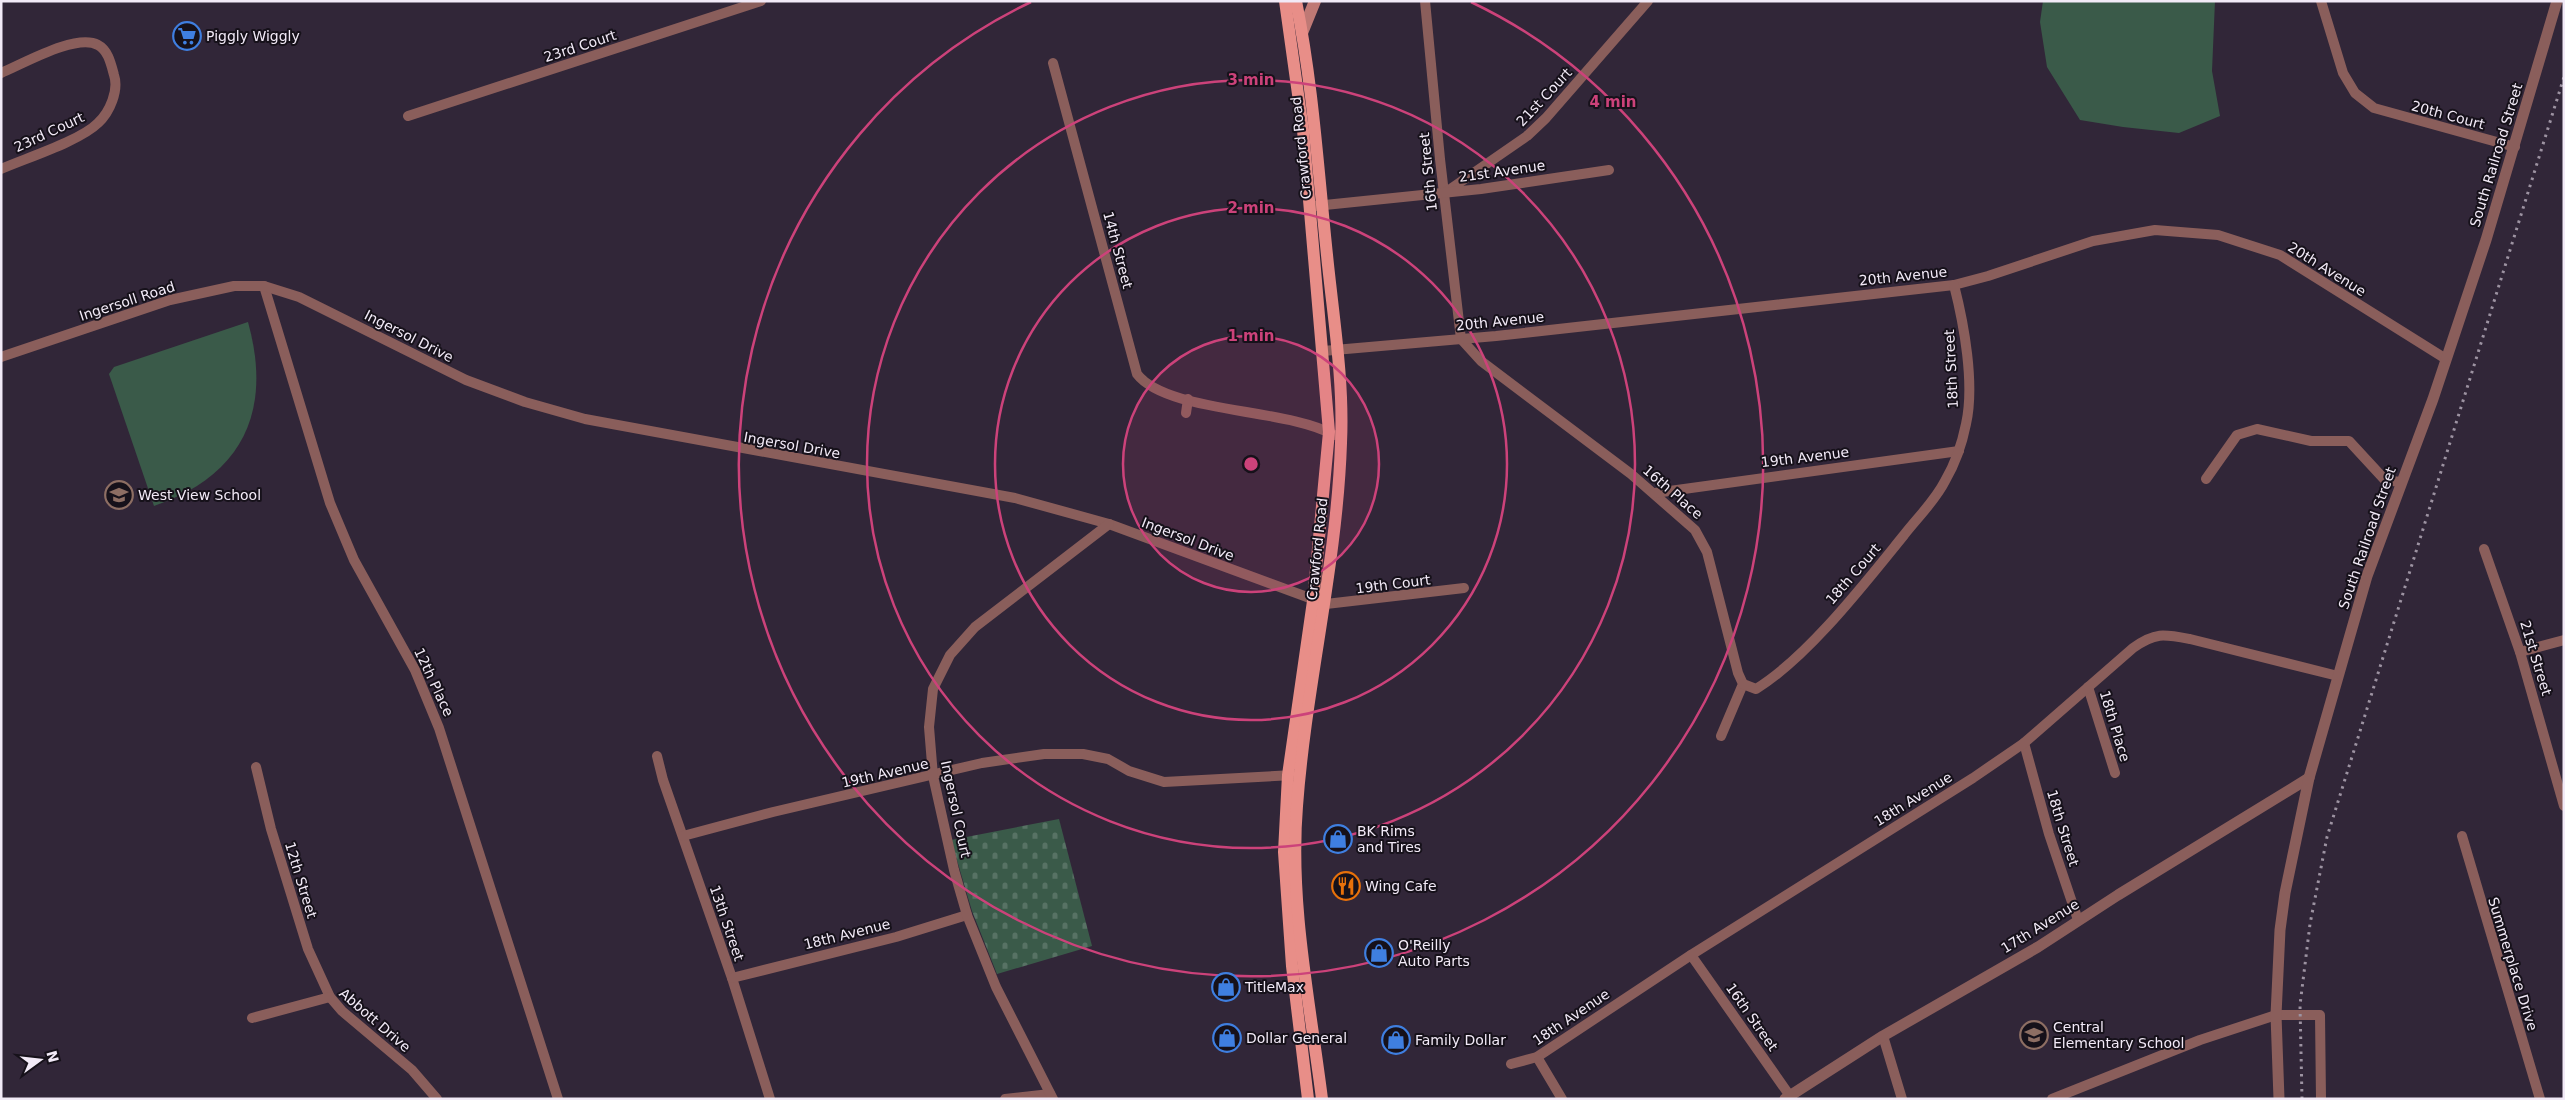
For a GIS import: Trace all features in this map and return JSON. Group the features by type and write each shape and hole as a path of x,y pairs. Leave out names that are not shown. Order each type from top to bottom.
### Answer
{"main road":[{"path":"1302,32 1315,1"},
{"name":"Crawford Road","path":"1290,2 1302,32 1309,77 1316,206 1330,350 1342,439 1284,852 1288,914 1308,1099"},
{"name":"Crawford Road","path":"1290,2 1296,68 1316,206"},
{"name":"Crawford Road","path":"1319,602 1329,432 1330,350"},
{"name":"Crawford Road","path":"1294,775 1297,808 1298,893 1322,1099"}],"street":[{"name":"23rd Court","path":"408,116 761,1"},
{"name":"16th Street","path":"1425,1 1461,339"},
{"name":"21st Court","path":"1444,193 1534,130 1648,1"},
{"name":"20th Court","path":"2321,1 2343,73 2355,94 2374,108 2515,147"},
{"name":"South Railroad Street","path":"2279,1099 2276,1015 2281,921 2309,778 2366,576 2446,360 2515,147 2558,1"},
{"name":"23rd Court","path":"1,73 64,46 88,42 99,45 107,54 115,78 112,103 98,124 77,136 1,169"},
{"name":"14th Street","path":"1052,64 1137,374 1145,384 1157,391 1188,399"},
{"name":"21st Avenue","path":"1316,206 1444,193 1609,170"},
{"name":"20th Avenue","path":"1330,350 1461,339 1954,285 1988,276 2093,240 2155,230 2218,235 2280,255 2446,360"},
{"name":"18th Street","path":"1954,285 1965,336 1969,399 1967,423 1959,451"},
{"name":"Ingersoll Road","path":"1,357 170,300 234,286 264,286"},
{"name":"Ingersol Drive","path":"264,286 299,297 466,380 525,402 585,419 1015,498 1110,524 1319,602"},
{"name":"12th Place","path":"264,286 330,503 354,560 415,670 440,728 558,1099"},
{"name":"16th Place","path":"1461,339 1481,361 1655,493 1686,520 1702,541 1738,673 1743,684"},
{"path":"1186,413 1188,399 1329,432 1342,439"},
{"path":"2206,479 2237,435 2257,429 2283,437 2311,441 2349,440 2385,480 2400,482"},
{"name":"19th Avenue","path":"1655,493 1959,451"},
{"name":"18th Court","path":"1743,684 1756,689 1769,681 1808,645 1845,605 1945,483 1959,451"},
{"name":"Ingersol Court","path":"1051,1096 996,987 967,915 954,870 933,776 929,727 933,689 950,655 975,627 1110,524"},
{"name":"21st Street","path":"2484,549 2520,652 2564,806"},
{"name":"19th Court","path":"1319,602 1464,588"},
{"name":"18th Avenue","path":"1512,1064 1537,1057 1691,956 1965,783 2024,743 2142,641 2153,635 2165,634 2338,676"},
{"path":"2520,652 2564,640"},
{"path":"1721,736 1743,684"},
{"name":"18th Place","path":"2088,688 2115,773"},
{"name":"18th Street","path":"2024,743 2049,834 2078,920"},
{"name":"19th Avenue","path":"683,836 773,812 982,763 1044,754 1083,754 1108,759 1130,771 1164,782 1294,775"},
{"name":"13th Street","path":"657,756 732,978 770,1099"},
{"name":"12th Street","path":"256,768 271,830 308,949 330,997"},
{"name":"17th Avenue","path":"1788,1097 1883,1036 2038,947 2078,920 2309,778"},
{"name":"Summerplace Drive","path":"2462,836 2540,1099"},
{"name":"18th Avenue","path":"732,978 896,937 967,915"},
{"name":"16th Street","path":"1691,956 1788,1097"},
{"name":"Abbott Drive","path":"252,1018 330,997 342,1010 412,1070 437,1099"},
{"path":"2052,1099 2200,1040 2276,1015 2320,1015 2322,1099"},
{"path":"1883,1036 1902,1099"},
{"path":"1537,1057 1562,1099"},
{"path":"1005,1099 1051,1096"}],"green space":[{"path":"2043,1 2215,1 2212,71 2220,116 2179,133 2080,120 2047,67 2040,22"},
{"path":"248,322 255,355 256,384 252,412 243,437 229,458 209,477 184,493 154,506 109,374 114,367"},
{"path":"1059,819 1092,946 997,974 972,911 951,840"}],"railway":[{"path":"2302,1099 2300,1005 2310,924 2327,837 2564,77"}],"place":[{"name":"Piggly Wiggly","path":"187,36"},
{"name":"West View School","path":"119,495"},
{"name":"BK Rims and Tires","path":"1338,839"},
{"name":"Wing Cafe","path":"1346,886"},
{"name":"O'Reilly Auto Parts","path":"1379,953"},
{"name":"TitleMax","path":"1226,987"},
{"name":"Central Elementary School","path":"2034,1035"},
{"name":"Dollar General","path":"1227,1038"},
{"name":"Family Dollar","path":"1396,1040"}]}
